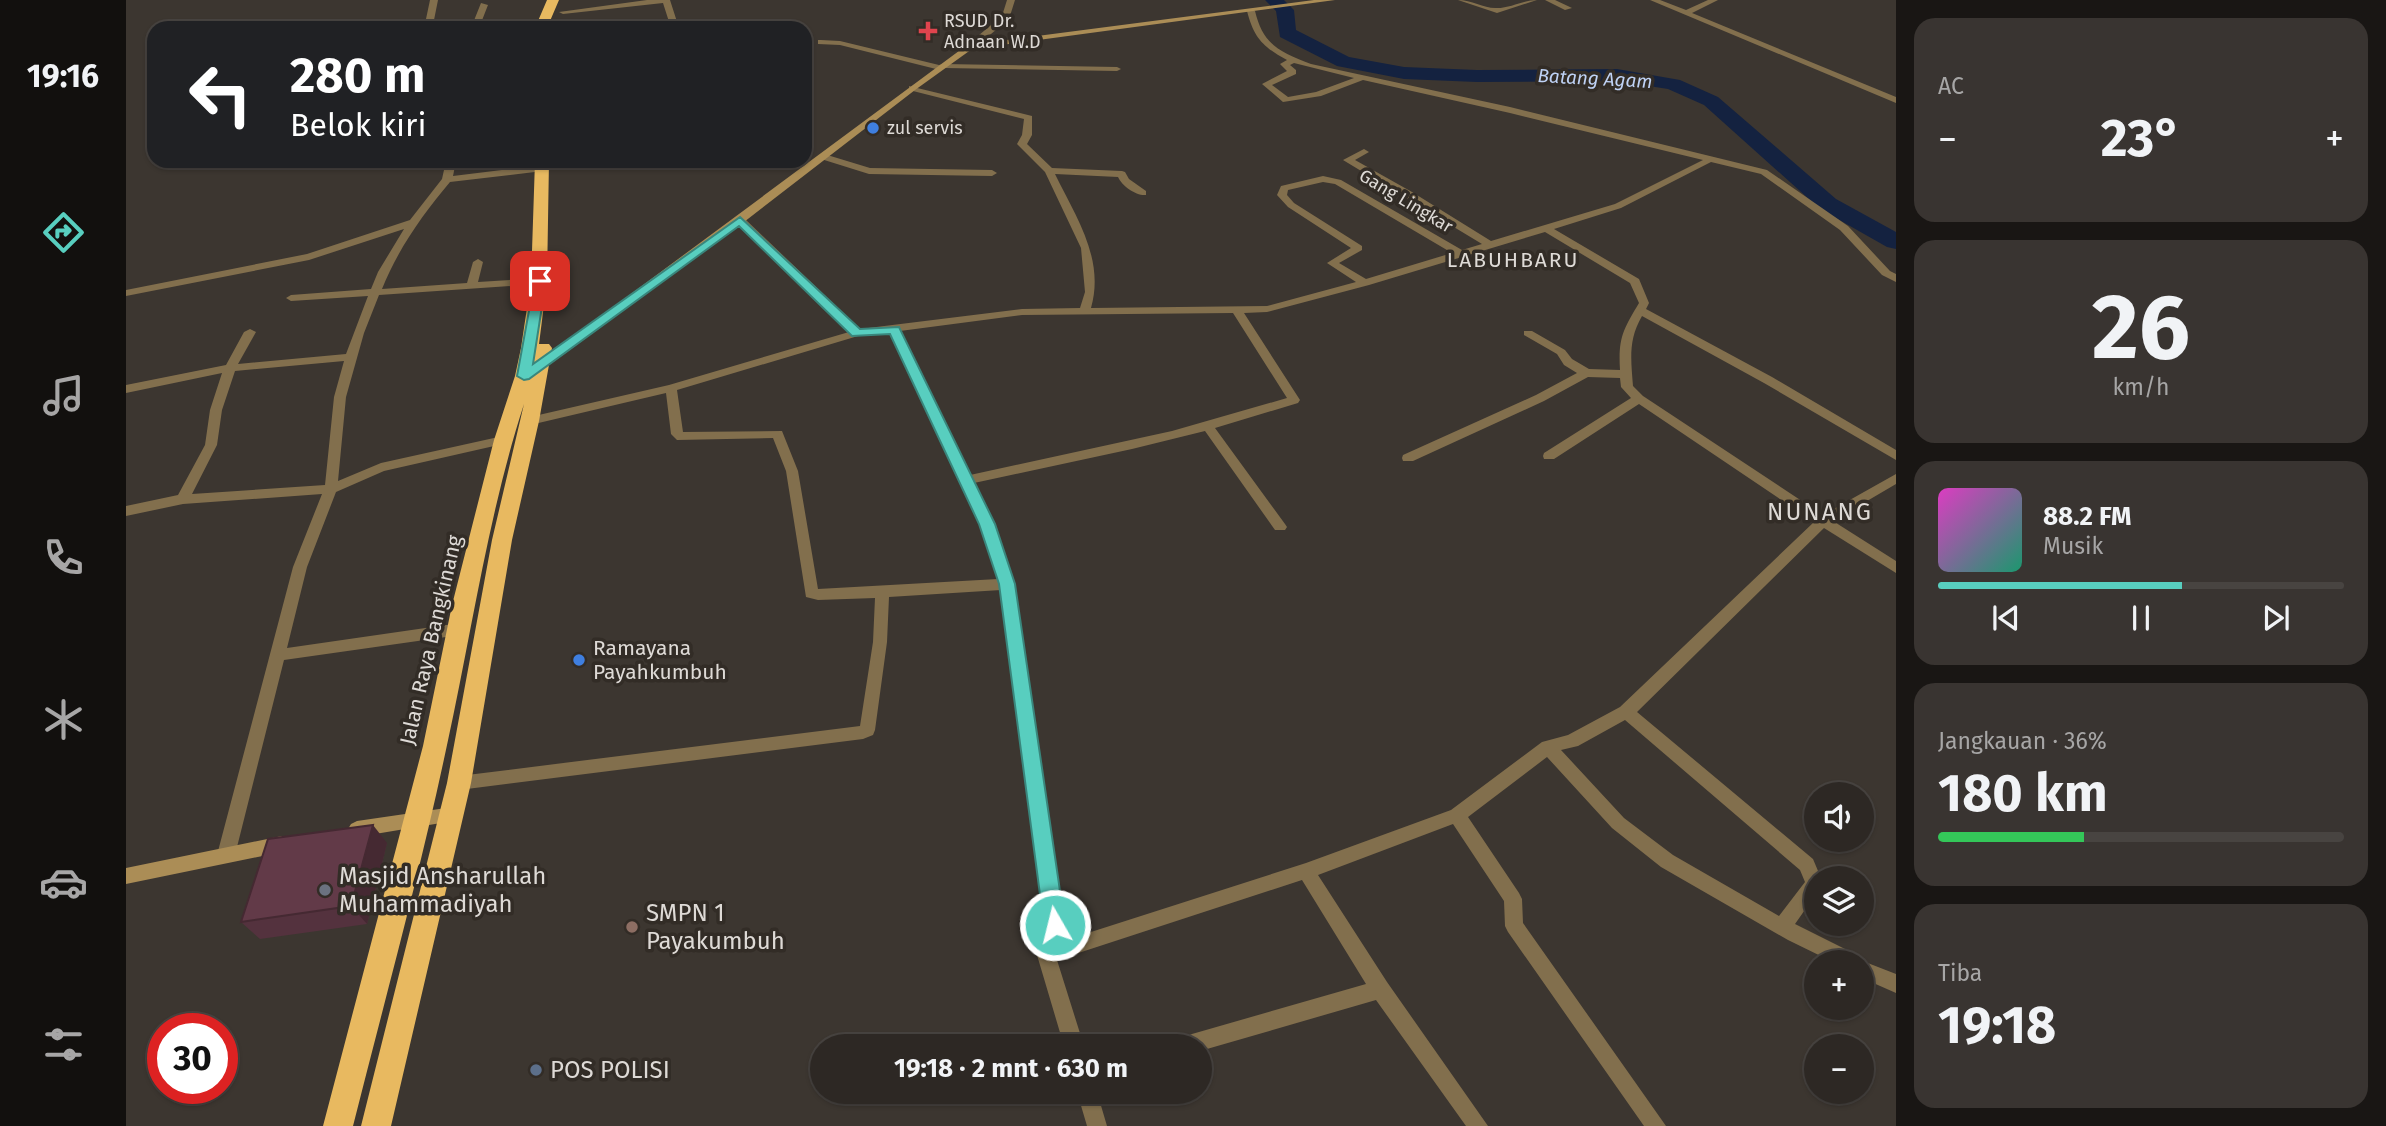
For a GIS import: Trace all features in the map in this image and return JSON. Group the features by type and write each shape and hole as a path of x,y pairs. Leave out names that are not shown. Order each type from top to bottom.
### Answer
{"highway":[{"path":"544,21 554,0"},
{"name":"Jalan Raya Bangkinang","path":"376,1126 459,783 503,440 533,370 546,168"},
{"name":"Jalan Raya Bangkinang","path":"338,1126 435,746 463,605 491,541 530,421 546,168"}],"street":[{"path":"429,21 434,0"},
{"path":"564,6 662,0 672,21"},
{"path":"812,167 1006,17 1011,0"},
{"path":"970,47 1331,0"},
{"path":"1462,0 1497,11 1533,0"},
{"path":"1549,0 1568,8"},
{"path":"1654,0 1896,100"},
{"path":"1686,13 1714,0"},
{"path":"478,21 484,5"},
{"path":"1254,11 1256,30 1260,36 1290,61 1358,80 1510,110 1706,161 1764,172 1844,228 1886,273 1896,279"},
{"path":"821,42 840,43 942,67 1117,69"},
{"path":"1290,61 1284,65 1293,72 1266,84 1286,100 1318,94 1358,80"},
{"path":"912,88 1029,118 1027,135 1022,144 1049,171 1086,248 1090,292 1085,309"},
{"path":"1364,152 1348,160 1409,194 1490,245"},
{"path":"824,158 869,171 992,173"},
{"path":"530,421 671,388 857,334 998,314 1085,309 1268,309 1366,283 1628,202 1706,161"},
{"path":"226,855 300,567 331,489 340,397 352,357 383,272 414,222 447,179 449,168"},
{"path":"447,179 515,168"},
{"path":"533,370 810,168"},
{"path":"1049,171 1122,174 1125,181 1143,194"},
{"name":"Gang Lingkar","path":"1366,283 1332,263 1358,248 1295,208 1281,192 1287,186 1323,179 1333,180 1461,254"},
{"path":"740,220 857,334"},
{"path":"126,293 309,257 414,222"},
{"path":"1546,228 1635,281 1644,303 1629,329 1624,347 1624,374 1627,387 1639,399 1896,568"},
{"path":"471,287 478,262"},
{"path":"291,298 540,281"},
{"path":"966,480 1208,428 1294,400 1237,311"},
{"path":"1641,312 1768,380 1896,456"},
{"path":"894,330 987,524 1007,584 1058,951"},
{"path":"183,499 211,445 215,410 230,368 250,332"},
{"path":"1528,332 1561,352 1568,362 1586,373 1624,374"},
{"path":"126,389 230,368 352,357"},
{"path":"1408,458 1540,398 1586,373"},
{"path":"671,388 677,434 681,437 778,435 792,471 811,593 818,595 1007,584"},
{"path":"1549,456 1639,399"},
{"path":"1208,428 1280,527"},
{"path":"126,511 183,499 331,489 381,467 503,440"},
{"path":"1070,1034 1046,954 1306,871 1457,815 1548,747 1572,741 1626,712 1823,521 1896,478"},
{"path":"459,783 857,734 867,730 880,642 882,592"},
{"path":"279,655 460,629"},
{"path":"1626,712 1807,865 1814,883 1782,927"},
{"path":"1548,747 1618,823 1667,861 1782,927 1828,950"},
{"path":"335,834 416,817 453,814"},
{"path":"1457,815 1513,899 1514,926 1656,1126"},
{"path":"126,876 294,842"},
{"path":"1306,871 1381,989 1478,1126"},
{"path":"1874,974 1896,984"},
{"path":"1212,1038 1381,989"},
{"path":"1091,1104 1097,1126"}],"building":[{"path":"373,825 351,906 241,922 268,839"}],"waterway":[{"name":"Batang Agam","path":"1274,0 1285,10 1287,33 1344,62 1404,73 1477,76 1617,75 1673,84 1711,101 1828,204 1896,242"}],"place":[{"name":"RSUD Dr. Adnaan W.D","path":"928,31"},
{"name":"zul servis","path":"873,128"},
{"name":"Ramayana Payahkumbuh","path":"579,660"},
{"name":"Masjid Ansharullah Muhammadiyah","path":"325,890"},
{"name":"SMPN 1 Payakumbuh","path":"632,927"},
{"name":"POS POLISI","path":"536,1070"}],"district":[{"name":"LABUHBARU","path":"1513,260"},
{"name":"NUNANG","path":"1820,512"}],"route":[{"path":"540,281 524,376 740,220 857,334 894,330 987,524 1007,584 1055,925"}]}
